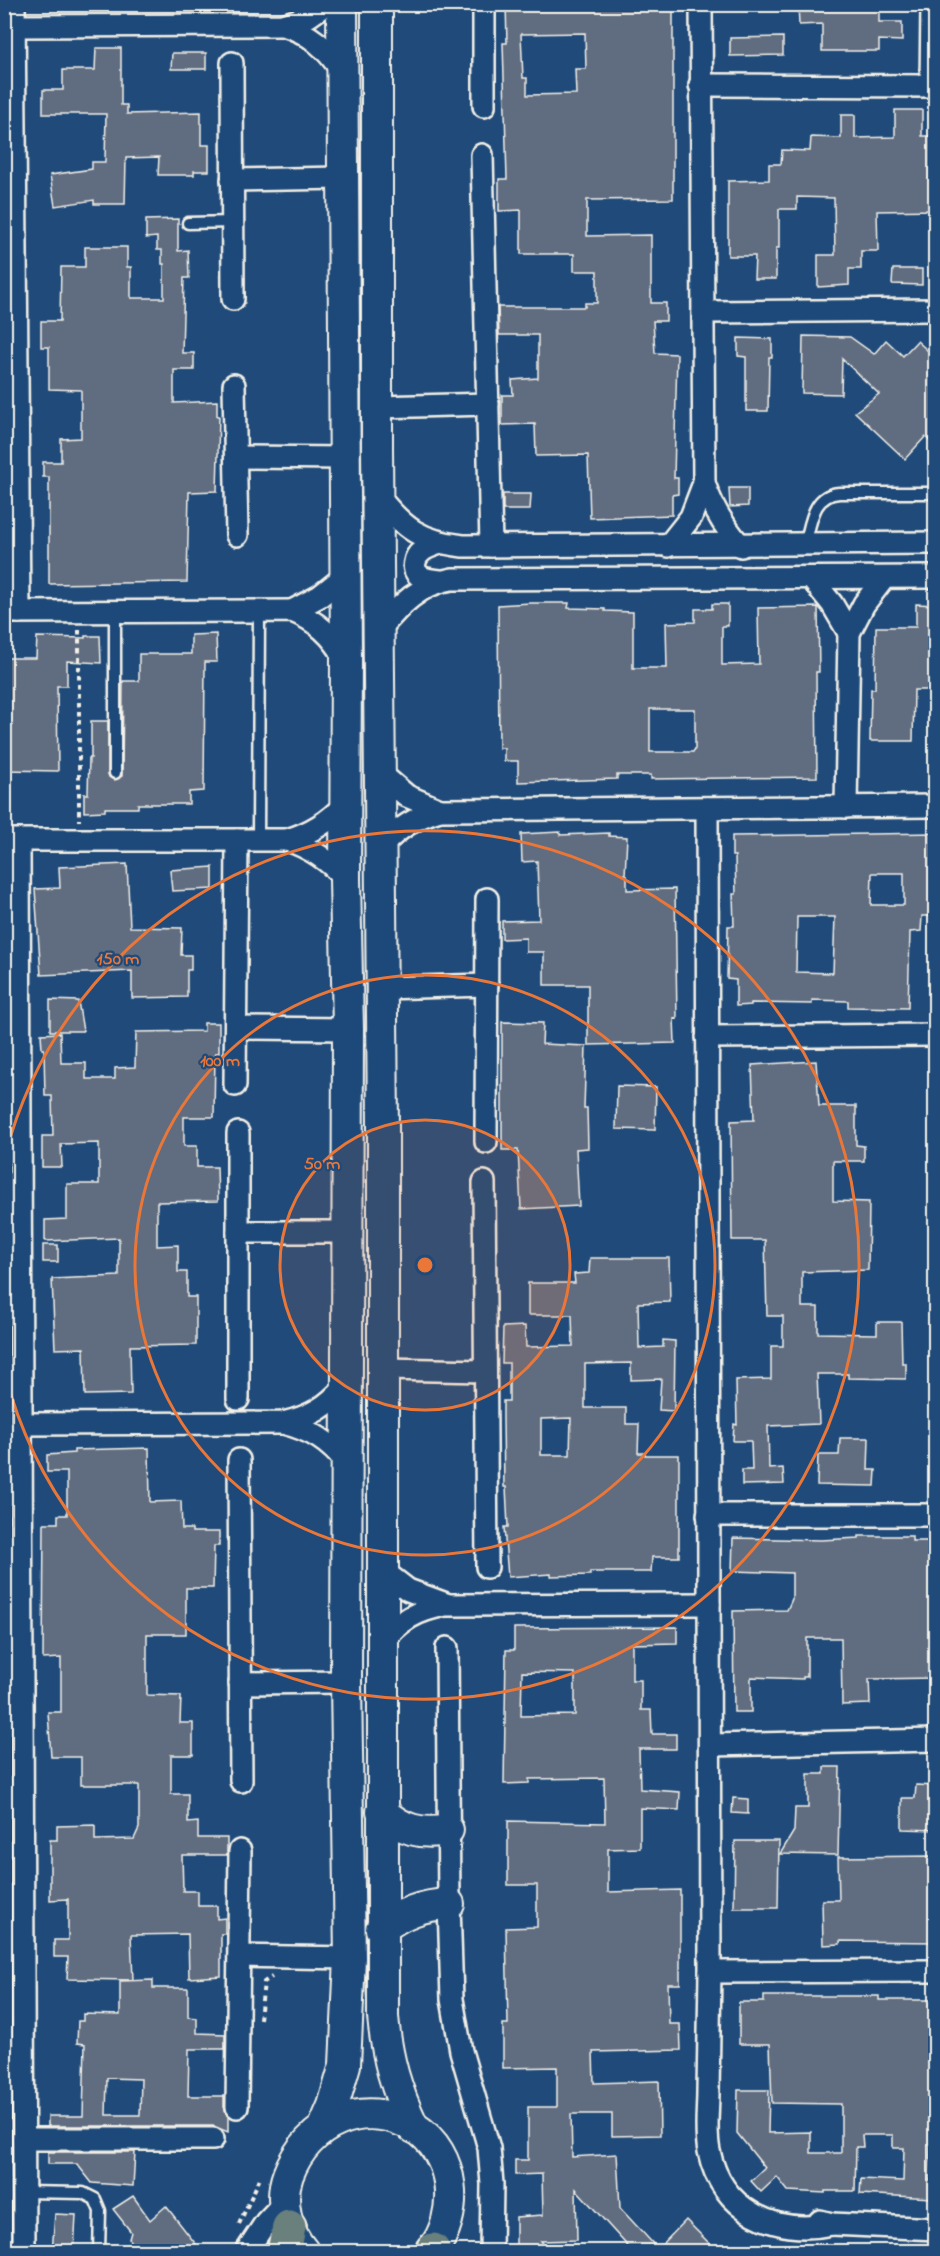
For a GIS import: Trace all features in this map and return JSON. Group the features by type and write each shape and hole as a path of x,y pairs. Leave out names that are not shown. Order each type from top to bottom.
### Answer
{"main road":[{"path":"324,2127 345,2065 350,1958 346,1682 345,1386 348,1029 345,879 342,4"},
{"path":"377,4 383,1127 382,2017 390,2070 414,2128"},
{"path":"343,310 354,305 361,309 363,374 368,390 378,407"},
{"path":"348,1029 358,1053 362,1125 364,1129 372,1133 383,1127"},
{"path":"382,1811 392,1821 405,1828 434,1833 448,1830"},
{"path":"381,1929 406,1912 434,1904 448,1904"},
{"path":"290,2233 286,2181 293,2160 306,2141 324,2127 345,2117 369,2115 392,2118 414,2128 434,2146 447,2171 451,2198 446,2225 432,2251"}],"street":[{"path":"14,4 10,153 12,612 292,611 309,618 324,629 337,643 346,659"},
{"path":"283,25 309,16 326,4"},
{"path":"484,4 484,106"},
{"path":"668,546 691,517 704,483 701,4"},
{"path":"700,85 934,86 932,4"},
{"path":"15,26 283,25 318,42 342,72"},
{"path":"232,63 233,299"},
{"path":"482,155 491,546"},
{"path":"232,180 342,178"},
{"path":"704,312 936,310"},
{"path":"234,385 237,535"},
{"path":"378,407 488,404"},
{"path":"236,457 344,458"},
{"path":"704,483 715,511 741,546"},
{"path":"378,496 401,524 417,535 440,543 463,546 936,543"},
{"path":"440,543 416,556 414,564 421,577 440,581 464,579 936,577"},
{"path":"292,611 320,596 345,576"},
{"path":"811,578 832,604 849,633"},
{"path":"846,807 849,633 864,604 884,578"},
{"path":"380,629 412,595 440,581"},
{"path":"380,773 407,796 440,810"},
{"path":"24,2252 24,2139 14,1924 21,1424 13,1302 12,840 287,840 301,836 325,823 345,804"},
{"path":"382,846 408,824 440,810 936,806"},
{"path":"707,808 710,1744 708,2145 714,2168 730,2195 755,2215 784,2226 800,2228 832,2224 936,2229"},
{"path":"235,1085 237,840"},
{"path":"287,840 313,851 345,879"},
{"path":"486,1142 487,899"},
{"path":"382,988 487,985"},
{"path":"236,1028 348,1029"},
{"path":"707,1037 936,1035"},
{"path":"238,1133 238,1399"},
{"path":"484,1182 487,1566"},
{"path":"238,1232 346,1232"},
{"path":"383,1369 485,1371"},
{"path":"21,1424 283,1423 301,1419 318,1411 333,1400 345,1386"},
{"path":"283,1423 313,1433 326,1442 347,1464"},
{"path":"239,1460 241,1781"},
{"path":"708,1515 936,1515"},
{"path":"382,1570 408,1590 446,1605"},
{"path":"382,1643 392,1629 406,1618 421,1611 446,1605 709,1604"},
{"path":"447,1648 448,1904 452,1999 456,2034 485,2131 492,2166 492,2252"},
{"path":"240,1683 346,1682"},
{"path":"710,1744 936,1740"},
{"path":"237,2107 240,1851"},
{"path":"238,1956 350,1958"},
{"path":"710,1972 936,1971"},
{"path":"24,2139 213,2139"},
{"path":"246,2252 266,2222 290,2233"}],"lane":[{"path":"188,223 233,222"},
{"path":"805,545 815,506 828,495 936,493"},
{"path":"115,611 115,773"},
{"path":"258,840 259,611"},
{"path":"24,2193 82,2193 95,2199 100,2211 99,2252"}],"path":[{"path":"79,611 79,840"},
{"path":"260,2025 264,1982 278,1975"},
{"path":"236,2232 262,2173"}],"building":[{"path":"506,4 673,4 673,199 587,200 587,236 651,235 651,303 666,303 666,321 653,321 655,353 677,354 674,478 678,478 678,494 672,495 672,515 590,518 588,455 536,456 535,424 502,425 502,395 513,395 512,380 538,378 538,335 499,335 498,307 585,307 585,303 597,303 597,271 574,271 574,254 521,254 521,210 499,211 499,179 507,179 503,43 507,43","holes":["585,33 586,69 575,69 576,94 527,95 527,78 523,78 521,34"]},
{"path":"798,4 879,4 879,22 902,22 902,41 879,40 879,51 822,51 822,24 799,25"},
{"path":"783,37 783,55 730,56 730,38"},
{"path":"96,48 121,48 121,105 127,105 127,114 201,112 201,145 209,145 209,171 194,171 194,175 158,175 159,157 126,158 125,204 94,204 94,200 55,206 50,175 92,169 92,162 105,162 106,114 43,114 43,90 63,90 63,70 95,70"},
{"path":"172,53 206,53 206,69 171,69"},
{"path":"895,110 922,110 922,136 935,136 936,210 877,211 878,251 861,251 861,269 849,269 849,285 818,287 818,255 835,255 834,198 797,197 797,209 779,209 776,279 754,279 755,256 728,256 728,181 769,180 769,164 781,164 782,150 810,151 811,137 841,138 841,115 855,115 855,138 895,137"},
{"path":"178,219 178,251 188,250 189,278 184,278 182,353 194,353 194,370 174,370 174,403 217,401 217,416 219,416 217,491 189,492 187,582 49,584 49,477 43,477 43,462 61,462 61,439 81,438 81,390 49,389 49,347 41,347 41,321 60,321 61,267 85,267 85,247 127,247 127,267 131,267 131,298 164,298 162,250 157,250 157,237 146,238 146,220"},
{"path":"893,269 922,269 922,285 892,284"},
{"path":"803,336 850,337 874,354 886,340 903,356 917,341 936,358 936,446 925,437 905,459 855,412 879,394 842,359 841,394 802,393"},
{"path":"738,338 772,339 772,357 769,357 768,411 746,411 746,357 738,356"},
{"path":"729,488 748,488 748,506 730,507"},
{"path":"503,494 531,494 530,510 503,510"},
{"path":"569,603 568,608 633,612 633,668 667,668 666,623 695,622 695,609 712,609 712,604 728,604 728,626 722,626 722,665 759,664 758,608 818,607 817,777 651,779 651,775 617,775 617,779 518,782 518,761 504,761 504,748 499,748 498,605","holes":["650,709 695,709 695,749 693,752 650,752"]},
{"path":"916,604 936,605 936,690 914,690 913,741 870,741 871,689 875,689 876,627 916,627"},
{"path":"216,634 217,662 205,662 204,791 189,792 189,804 138,804 138,808 105,808 105,811 84,812 84,794 88,794 89,758 91,758 91,721 108,721 108,774 114,780 122,776 123,681 139,681 139,654 191,654 191,635"},
{"path":"85,636 100,636 101,663 67,661 67,686 57,686 58,771 4,770 4,658 36,658 37,637 85,638"},
{"path":"560,832 560,835 609,833 609,836 627,837 625,875 627,875 627,890 675,889 677,1019 674,1018 675,1043 588,1045 588,985 544,985 544,952 526,952 526,938 502,939 502,921 539,920 537,861 522,862 521,834"},
{"path":"936,833 936,916 922,916 921,931 910,932 908,1008 848,1007 848,1001 812,1000 812,1004 751,1003 751,1005 736,1006 736,980 727,979 728,926 734,926 733,894 736,894 732,836","holes":["872,873 904,873 904,905 871,905","797,917 835,917 833,973 796,972"]},
{"path":"127,864 130,927 182,928 181,955 191,955 191,970 187,970 187,997 132,998 132,971 41,975 35,889 60,888 59,867"},
{"path":"213,867 213,889 172,891 170,870"},
{"path":"50,1000 78,1001 83,1031 50,1031"},
{"path":"502,1022 543,1023 542,1044 586,1046 584,1108 587,1108 588,1148 576,1149 579,1206 521,1209 518,1150 502,1150"},
{"path":"204,1023 219,1023 219,1053 215,1053 214,1117 184,1117 184,1146 197,1146 197,1167 217,1167 218,1201 157,1202 157,1246 178,1245 178,1272 187,1272 187,1297 196,1297 196,1345 130,1346 131,1394 85,1395 84,1348 55,1349 52,1279 119,1276 119,1238 45,1241 45,1220 67,1219 67,1184 99,1184 99,1143 61,1144 62,1167 42,1167 42,1136 53,1136 52,1096 45,1096 44,1049 42,1049 41,1034 60,1033 61,1063 86,1063 86,1079 115,1079 115,1068 135,1067 136,1032 204,1031"},
{"path":"816,1061 819,1106 856,1106 856,1145 864,1146 864,1161 833,1161 833,1201 869,1202 868,1270 802,1272 802,1307 818,1307 818,1333 877,1334 877,1322 901,1322 902,1363 906,1363 906,1379 848,1378 848,1374 817,1374 819,1424 768,1426 769,1469 783,1468 784,1484 742,1485 742,1470 752,1470 751,1441 733,1441 734,1424 737,1425 736,1380 771,1379 771,1346 783,1346 783,1316 767,1316 765,1240 732,1240 731,1121 754,1120 752,1065"},
{"path":"617,1086 656,1087 655,1130 616,1129"},
{"path":"43,1245 58,1245 58,1262 43,1262"},
{"path":"590,1258 669,1258 670,1302 638,1303 639,1348 663,1347 663,1340 675,1341 674,1411 659,1410 661,1379 631,1380 631,1363 585,1364 585,1408 626,1408 626,1424 639,1424 638,1453 679,1455 679,1557 652,1557 651,1572 590,1572 590,1575 551,1576 551,1574 508,1577 504,1527 508,1527 506,1487 504,1487 503,1401 509,1401 509,1363 502,1363 503,1327 525,1326 526,1347 573,1346 572,1315 528,1315 528,1283 575,1283 574,1274 589,1273","holes":["571,1418 570,1455 541,1455 541,1419"]},
{"path":"840,1438 869,1438 868,1470 876,1470 875,1486 817,1485 818,1455 839,1455"},
{"path":"149,1448 150,1502 181,1501 182,1529 192,1529 192,1532 219,1532 219,1546 214,1546 213,1588 186,1588 186,1634 147,1634 147,1695 181,1696 180,1723 193,1723 193,1755 171,1755 171,1794 188,1794 188,1823 198,1822 198,1838 227,1838 227,1855 182,1855 183,1891 198,1891 198,1906 217,1906 217,1919 225,1918 225,1934 221,1934 221,1976 189,1978 188,1934 131,1935 133,1980 67,1979 68,1957 54,1957 54,1940 68,1940 68,1899 50,1900 50,1840 57,1840 57,1826 95,1825 95,1840 134,1839 139,1828 139,1785 81,1785 81,1757 51,1757 48,1712 61,1712 61,1658 43,1659 44,1523 58,1523 58,1515 67,1515 67,1472 47,1472 47,1455 74,1453 74,1450"},
{"path":"859,1536 912,1536 912,1541 936,1541 936,1678 869,1679 870,1704 842,1705 841,1638 807,1638 807,1677 803,1679 751,1677 751,1712 734,1712 733,1611 787,1610 792,1599 792,1573 732,1571 733,1538 821,1540 859,1538"},
{"path":"677,1627 677,1643 632,1644 632,1680 641,1680 641,1710 651,1710 652,1734 676,1734 676,1749 639,1749 640,1789 680,1792 679,1810 640,1808 640,1848 608,1849 608,1892 680,1890 680,1984 668,1984 669,2024 680,2024 681,2050 593,2052 594,2083 659,2081 660,2135 612,2136 612,2114 571,2114 572,2157 617,2154 620,2208 658,2249 686,2220 718,2252 633,2252 576,2189 577,2240 541,2241 550,2252 516,2252 516,2217 543,2215 542,2174 515,2175 515,2160 528,2160 528,2107 557,2107 557,2067 503,2068 503,2024 508,2024 506,1928 537,1927 537,1885 508,1885 508,1821 605,1823 604,1778 529,1779 529,1783 504,1784 506,1650 514,1650 514,1628","holes":["522,1672 575,1673 575,1715 521,1716"]},
{"path":"824,1767 840,1767 838,1855 780,1854 794,1831 795,1808 808,1808 808,1774 824,1774"},
{"path":"916,1785 936,1786 936,1830 902,1829 902,1798 915,1798"},
{"path":"733,1798 748,1799 748,1814 732,1813"},
{"path":"735,1841 779,1841 778,1908 734,1908"},
{"path":"936,1856 936,1942 840,1941 840,1944 823,1945 822,1900 839,1900 838,1857"},
{"path":"153,1980 153,1988 188,1988 188,2017 197,2018 197,2033 225,2034 225,2049 189,2049 188,2096 224,2096 228,2132 213,2126 48,2126 48,2116 83,2116 85,2044 77,2043 78,2021 83,2021 83,2014 120,2015 120,1981","holes":["107,2078 141,2079 140,2115 106,2115"]},
{"path":"764,1996 879,1996 879,2000 936,2000 936,2110 931,2110 929,2180 933,2180 932,2198 860,2194 861,2179 903,2181 904,2148 893,2148 893,2135 862,2135 863,2147 856,2147 855,2191 825,2191 825,2193 788,2191 777,2177 761,2192 751,2181 765,2168 737,2133 738,2090 769,2090 768,2133 811,2132 811,2153 841,2153 841,2104 772,2103 770,2044 739,2044 739,2002 764,2002"},
{"path":"48,2152 135,2152 133,2186 92,2183 77,2164 48,2164"},
{"path":"133,2196 150,2220 166,2206 202,2252 136,2252 129,2239 131,2232 113,2209"},
{"path":"55,2214 76,2215 74,2252 52,2252"}]}
